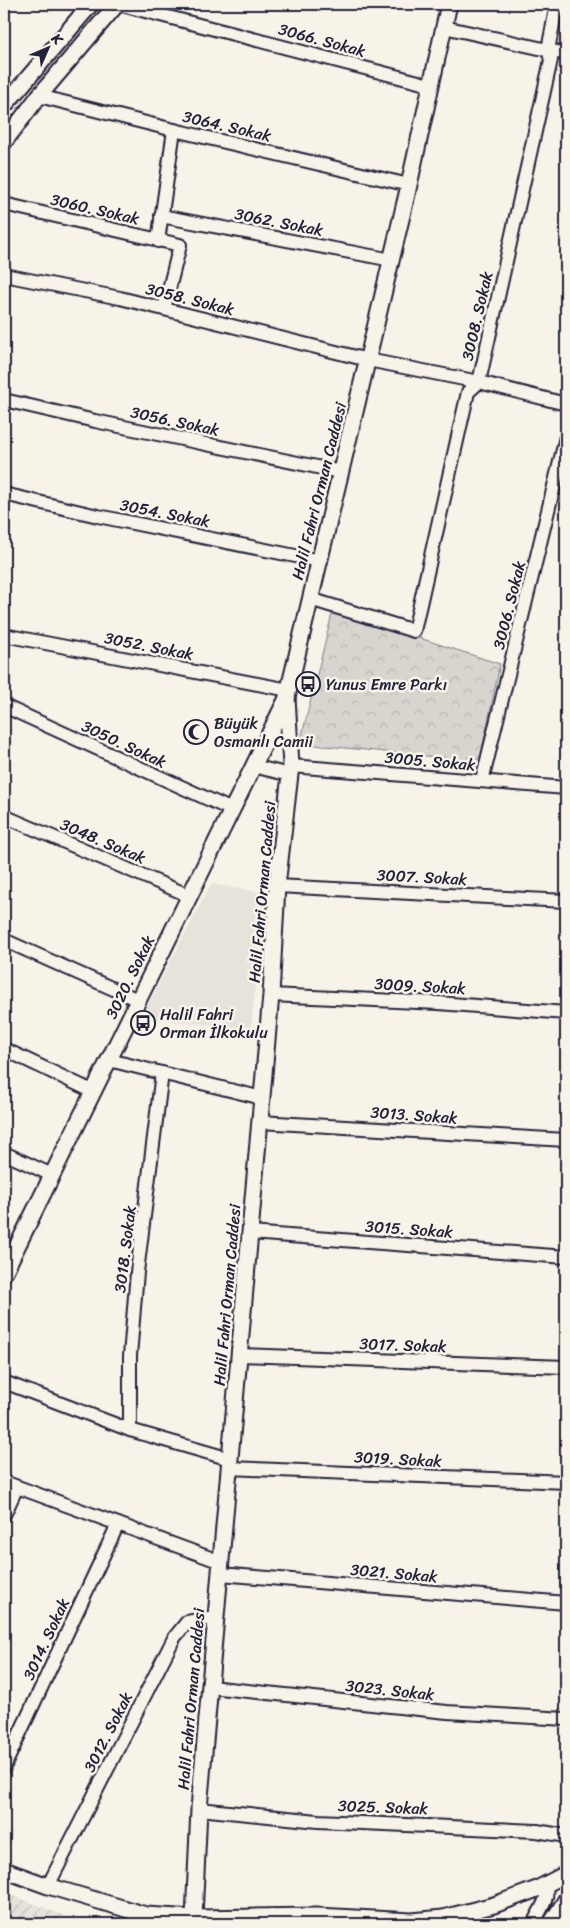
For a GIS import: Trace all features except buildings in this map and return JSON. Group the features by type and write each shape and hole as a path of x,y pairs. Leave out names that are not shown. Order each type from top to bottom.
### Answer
{"main road":[{"path":"4,106 91,4"},
{"path":"4,142 39,96 118,4"},
{"name":"Halil Fahri Orman Caddesi","path":"194,1918 199,1809 271,994 277,886 290,771 288,693 392,260 449,4"},
{"name":"3020. Sokak","path":"5,1268 190,896 288,693"},
{"path":"4,1870 48,1886 146,1915 194,1918 317,1916 428,1920 494,1905 545,1886 566,1874"}],"street":[{"name":"3066. Sokak","path":"118,4 430,86"},
{"name":"3008. Sokak","path":"310,599 414,631 468,392 479,382 551,60 548,50 558,4"},
{"path":"444,27 566,54"},
{"name":"3064. Sokak","path":"39,96 409,185"},
{"path":"158,241 174,130"},
{"name":"3060. Sokak","path":"4,204 180,245 164,309"},
{"name":"3062. Sokak","path":"161,216 392,260"},
{"name":"3058. Sokak","path":"4,275 120,298 368,360 479,382 566,404"},
{"name":"3056. Sokak","path":"4,400 95,421 341,472"},
{"name":"3006. Sokak","path":"482,781 566,437"},
{"name":"3054. Sokak","path":"4,494 98,516 320,561"},
{"name":"3052. Sokak","path":"4,635 288,693"},
{"name":"3050. Sokak","path":"4,706 232,810"},
{"name":"3005. Sokak","path":"253,766 290,771 566,787"},
{"name":"3048. Sokak","path":"4,816 190,896"},
{"name":"3007. Sokak","path":"277,886 566,901"},
{"path":"4,940 138,1000"},
{"name":"3009. Sokak","path":"271,994 438,1003 566,1013"},
{"path":"4,1049 92,1091"},
{"path":"109,1060 262,1098"},
{"name":"3018. Sokak","path":"130,1430 130,1356 137,1272 162,1073"},
{"name":"3013. Sokak","path":"260,1122 566,1140"},
{"path":"4,1153 52,1175"},
{"name":"3015. Sokak","path":"250,1233 566,1257"},
{"name":"3017. Sokak","path":"239,1355 566,1367"},
{"name":"3019. Sokak","path":"4,1382 130,1430 230,1464 566,1482"},
{"name":"3021. Sokak","path":"4,1482 118,1524 220,1568 566,1603"},
{"path":"4,1515 18,1487"},
{"name":"3014. Sokak","path":"4,1767 118,1524"},
{"name":"3012. Sokak","path":"48,1886 174,1638 187,1622 216,1617"},
{"name":"3023. Sokak","path":"210,1687 447,1712 566,1719"},
{"name":"3025. Sokak","path":"199,1809 318,1821 537,1831 566,1836"},
{"path":"535,1923 546,1897 547,1890 545,1886"},
{"path":"549,1924 566,1897"}],"shaded area":[{"path":"211,884 265,893 251,1029 141,1018"},
{"path":"4,1892 85,1924 4,1924"}],"green space":[{"path":"333,610 500,664 481,755 476,761 305,744 301,739"}],"place":[{"name":"Yunus Emre Parkı","path":"308,684"},
{"name":"Büyük Osmanlı Camii","path":"196,732"},
{"name":"Halil Fahri Orman İlkokulu","path":"143,1023"}]}
